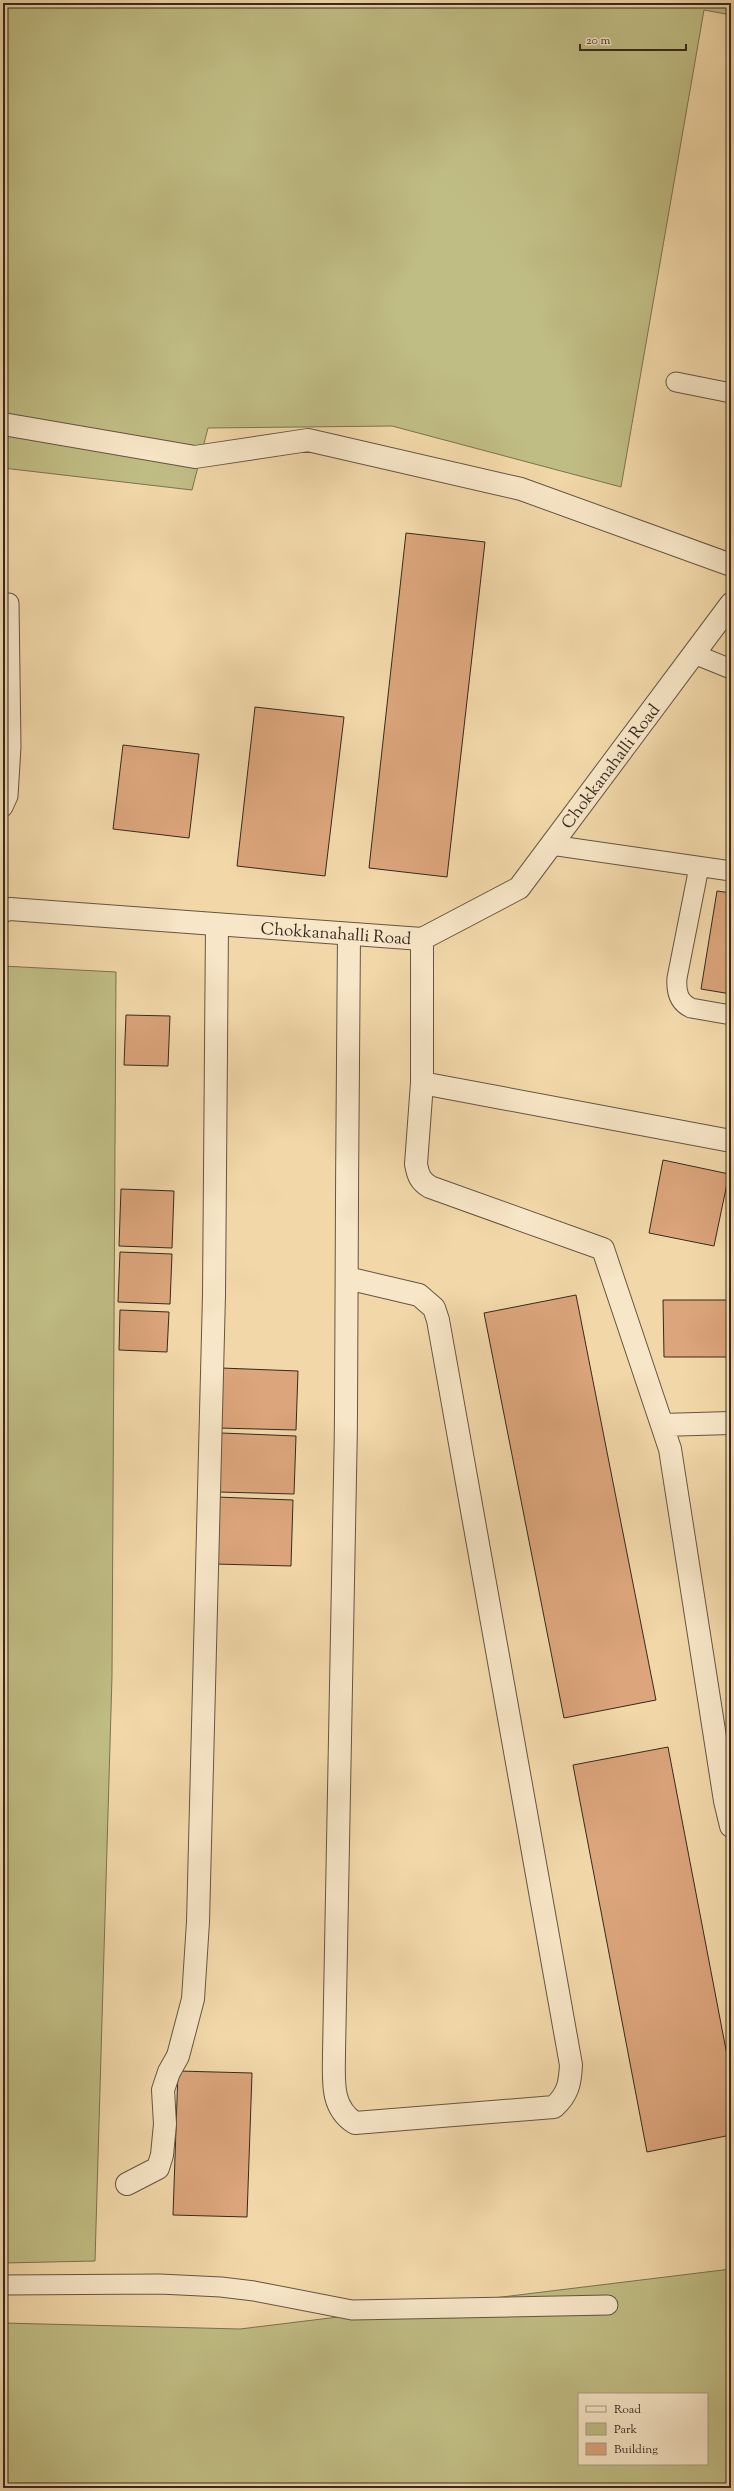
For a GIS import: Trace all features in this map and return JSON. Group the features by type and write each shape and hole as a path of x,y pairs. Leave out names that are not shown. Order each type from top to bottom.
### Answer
{"street":[{"path":"3,424 195,457 308,440 521,489 731,565"},
{"name":"Chokkanahalli Road","path":"3,911 10,909 422,939 519,888 731,604"},
{"path":"127,2184 158,2168 162,2155 165,2124 163,2090 169,2072 178,2056 194,1999 198,1922 214,1295 217,925"},
{"path":"346,1278 419,1295 434,1308 438,1320 571,2065 570,2084 564,2098 554,2106 372,2123 355,2123 345,2116 336,2103 334,2053 346,1414 346,1278 349,934"},
{"path":"422,939 422,1083 416,1164 418,1174 422,1182 430,1187 603,1250 670,1449 731,1826"},
{"path":"422,1083 731,1141"},
{"path":"662,1425 731,1423"}],"lane":[{"path":"676,382 731,393"},
{"path":"3,807 8,796 11,747 9,603"},
{"path":"694,654 731,669"},
{"path":"551,845 731,871"},
{"path":"699,867 677,978 678,994 685,1005 691,1008 731,1015"},
{"path":"3,2285 160,2284 221,2287 254,2291 352,2310 608,2305"}],"green space":[{"path":"3,3 731,3 731,15 704,10 621,487 392,426 208,428 192,490 3,468"},
{"path":"3,966 116,972 112,1676 95,2261 3,2263"},
{"path":"731,2269 731,2488 3,2488 3,2323 240,2329"}],"building":[{"path":"406,533 485,542 447,877 369,868"},
{"path":"255,707 344,717 325,876 237,866"},
{"path":"123,745 199,754 189,838 113,829"},
{"path":"717,891 731,893 731,994 701,989"},
{"path":"126,1015 170,1016 168,1066 124,1065"},
{"path":"663,1160 729,1174 714,1246 649,1233"},
{"path":"121,1189 174,1191 172,1248 119,1246"},
{"path":"120,1252 172,1254 170,1304 118,1302"},
{"path":"576,1295 656,1700 564,1718 484,1313"},
{"path":"663,1300 731,1300 731,1357 664,1357"},
{"path":"120,1310 169,1312 167,1352 119,1350"},
{"path":"221,1368 298,1371 296,1430 219,1428"},
{"path":"221,1433 296,1436 294,1494 219,1492"},
{"path":"217,1497 293,1500 291,1566 215,1564"},
{"path":"668,1747 731,2076 731,2135 647,2152 573,1765"},
{"path":"178,2071 252,2073 247,2217 173,2215"}]}
